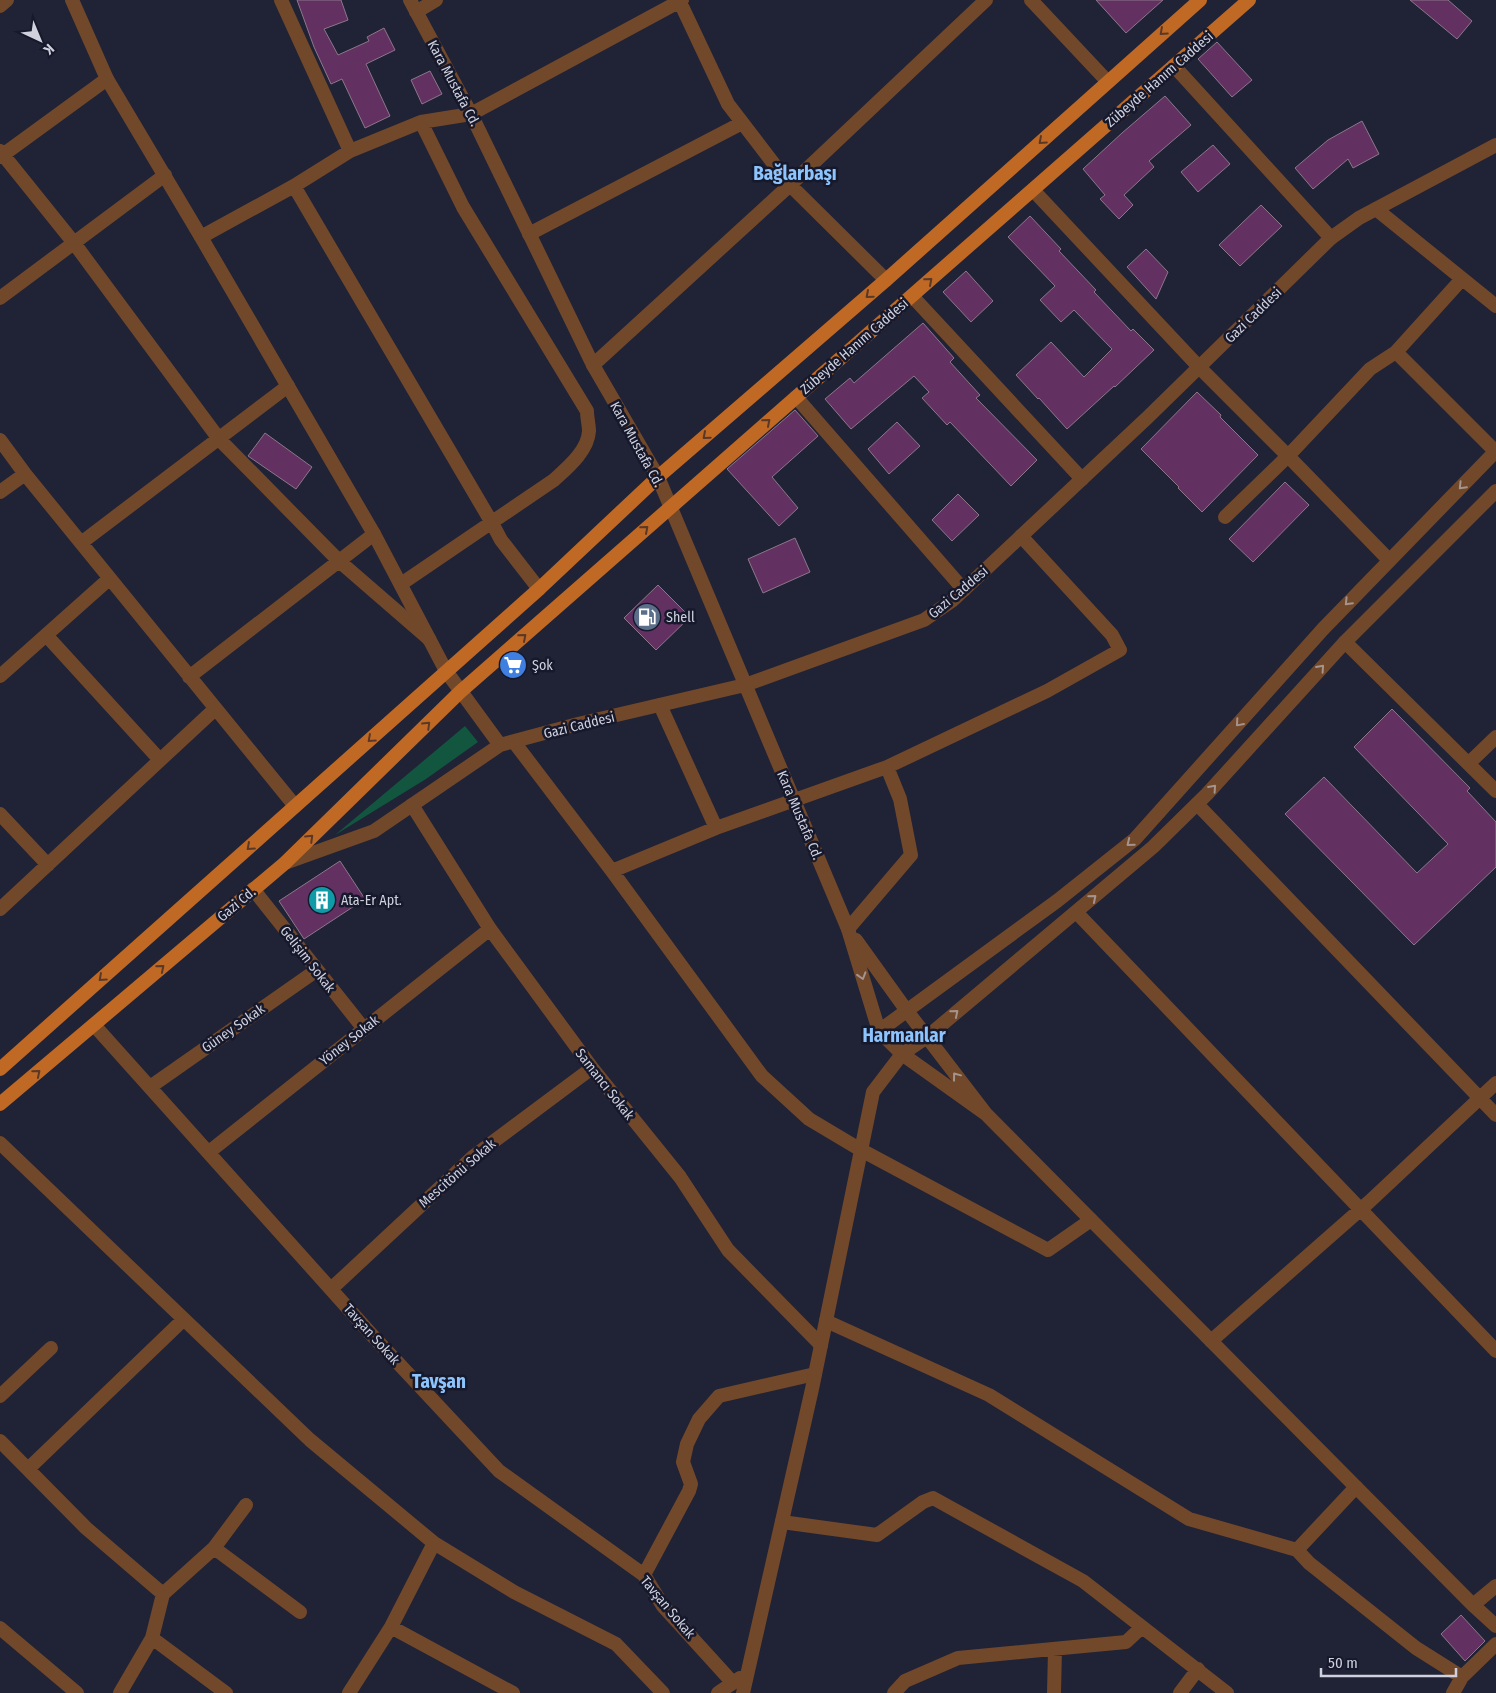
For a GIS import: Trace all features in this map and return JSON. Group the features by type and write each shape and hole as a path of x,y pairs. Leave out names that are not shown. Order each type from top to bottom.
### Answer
{"main road":[{"path":"0,1070 539,589 658,477 886,280 1200,0"},
{"name":"Zübeyde Hanım Caddesi","path":"460,692 1249,0"},
{"name":"Gazi Cd.","path":"0,1104 285,863 460,692"}],"street":[{"path":"0,6 7,0"},
{"path":"72,0 107,79 374,534 446,671 500,745"},
{"path":"281,0 350,151"},
{"path":"413,6 436,0"},
{"path":"201,237 294,186 350,151 421,122 471,114 680,0 728,104 790,184 886,280"},
{"path":"593,365 986,0"},
{"path":"1031,0 1108,82"},
{"name":"Kara Mustafa Cd.","path":"413,6 471,114 593,365 658,477 848,929"},
{"path":"1174,66 1331,238"},
{"path":"107,79 1,154 74,243 219,439 339,561 430,640"},
{"path":"401,584 554,480 571,465 581,452 589,432 587,411 463,207 421,122"},
{"path":"529,234 742,123"},
{"name":"Gazi Caddesi","path":"285,863 374,831 500,745 578,724 745,685 924,620 964,590 1199,367 1331,238 1359,218 1496,145"},
{"path":"0,298 165,175"},
{"path":"294,186 501,540 539,589"},
{"path":"1032,190 1199,367 1389,560"},
{"path":"1376,209 1496,306"},
{"path":"1225,517 1288,456 1370,369 1396,352 1462,279"},
{"path":"912,296 1082,479"},
{"path":"879,1031 1057,901 1135,839 1322,628 1496,452 1396,352"},
{"path":"81,543 288,386"},
{"path":"796,397 964,590"},
{"path":"0,440 109,579 295,806"},
{"path":"0,492 25,474"},
{"path":"718,1693 738,1688 748,1674 815,1374 873,1092 902,1054 927,1037 1153,847 1197,804 1344,642 1496,491"},
{"path":"189,677 374,534"},
{"path":"612,871 716,828 887,767 1048,691 1120,650 1112,635 1021,536"},
{"path":"0,676 109,579"},
{"path":"46,635 160,760"},
{"path":"1344,642 1496,791"},
{"path":"660,705 716,828"},
{"path":"0,909 215,710"},
{"path":"1469,763 1496,737"},
{"path":"514,742 612,871 762,1076 809,1119 861,1150 1048,1250 1092,1220"},
{"path":"848,929 911,854 900,799 887,767"},
{"path":"1197,804 1496,1115"},
{"name":"Samancı Sokak","path":"412,805 490,929 592,1068 680,1177 728,1250 821,1345"},
{"path":"0,814 48,865"},
{"name":"Gelişim Sokak","path":"253,889 364,1029"},
{"path":"1077,912 1496,1351"},
{"name":"Yöney Sokak","path":"209,1152 490,929"},
{"path":"848,929 907,1011 986,1114 1473,1605 1496,1625"},
{"path":"848,929 879,1031 902,1054 986,1114"},
{"name":"Güney Sokak","path":"150,1087 317,970"},
{"name":"Tavşan Sokak","path":"94,1025 331,1289 499,1471 644,1575 663,1606 738,1688"},
{"name":"Mescitönü Sokak","path":"331,1289 474,1156 592,1068"},
{"path":"1211,1341 1360,1210 1496,1083"},
{"path":"0,1143 310,1440 434,1544 514,1592 616,1644 663,1693"},
{"path":"28,1469 183,1320"},
{"path":"826,1321 989,1395 1190,1519 1297,1550 1309,1563 1416,1648 1462,1677"},
{"path":"0,1396 50,1348"},
{"path":"644,1575 689,1491 691,1484 684,1462 687,1444 699,1419 719,1396 815,1374"},
{"path":"0,1441 86,1528 163,1594"},
{"path":"1297,1550 1356,1487"},
{"path":"782,1522 877,1535 923,1502 933,1498 1083,1582 1227,1693"},
{"path":"120,1693 152,1638 163,1594 214,1548 246,1506"},
{"path":"349,1693 391,1627 434,1544"},
{"path":"214,1548 300,1612"},
{"path":"1473,1605 1496,1586"},
{"path":"391,1627 513,1693"},
{"path":"0,1628 77,1693"},
{"path":"894,1693 905,1681 958,1658 1126,1642 1141,1628"},
{"path":"152,1638 226,1693"},
{"path":"1453,1693 1462,1677 1496,1644"},
{"path":"1054,1693 1055,1650"},
{"path":"1180,1693 1198,1669"}],"green space":[{"path":"465,726 478,742 426,779 335,835"}],"building":[{"path":"297,0 341,0 348,20 324,29 338,55 369,41 367,37 384,28 395,50 366,64 390,116 365,128 342,79 331,84 314,47"},
{"path":"1096,0 1163,0 1126,33"},
{"path":"1410,0 1448,0 1472,21 1457,39"},
{"path":"1217,42 1252,80 1232,97 1198,59"},
{"path":"430,71 442,94 422,104 411,80"},
{"path":"1165,96 1191,125 1149,161 1154,167 1124,195 1133,205 1119,219 1100,199 1105,195 1083,169"},
{"path":"1362,121 1379,154 1353,168 1348,159 1313,189 1295,168 1328,140"},
{"path":"1213,145 1230,164 1198,192 1181,172"},
{"path":"1261,205 1282,226 1240,266 1219,245"},
{"path":"1030,216 1061,249 1059,251 1096,290 1094,292 1131,331 1133,329 1154,350 1067,429 1016,375 1051,342 1084,377 1112,349 1074,310 1061,322 1040,300 1055,286 1008,237"},
{"path":"1146,249 1168,272 1156,299 1127,267"},
{"path":"966,271 993,301 971,322 943,292"},
{"path":"923,323 954,358 950,362 980,395 976,398 1037,460 1011,486 950,422 947,425 922,398 929,392 914,376 851,429 825,399 850,378 854,383"},
{"path":"1197,392 1258,455 1202,512 1141,449"},
{"path":"795,410 818,436 772,477 798,508 779,526 727,469"},
{"path":"897,422 920,446 889,474 868,449"},
{"path":"265,433 312,467 296,489 248,456"},
{"path":"1285,482 1309,505 1253,562 1229,539"},
{"path":"958,494 979,515 952,541 932,520"},
{"path":"795,538 810,572 763,593 748,559"},
{"path":"658,585 690,617 656,650 624,618"},
{"path":"1392,709 1470,788 1467,791 1496,822 1496,867 1414,945 1285,814 1324,777 1417,873 1448,844 1354,747"},
{"name":"Ata-Er Apt.","path":"340,861 365,899 304,939 279,901"},
{"path":"1461,1615 1485,1641 1465,1661 1441,1634"}],"place":[{"name":"Shell","path":"647,617"},
{"name":"Şok","path":"513,665"},
{"name":"Ata-Er Apt.","path":"322,900"}],"district":[{"name":"Bağlarbaşı","path":"795,173"},
{"name":"Harmanlar","path":"904,1035"},
{"name":"Tavşan","path":"439,1381"}]}
